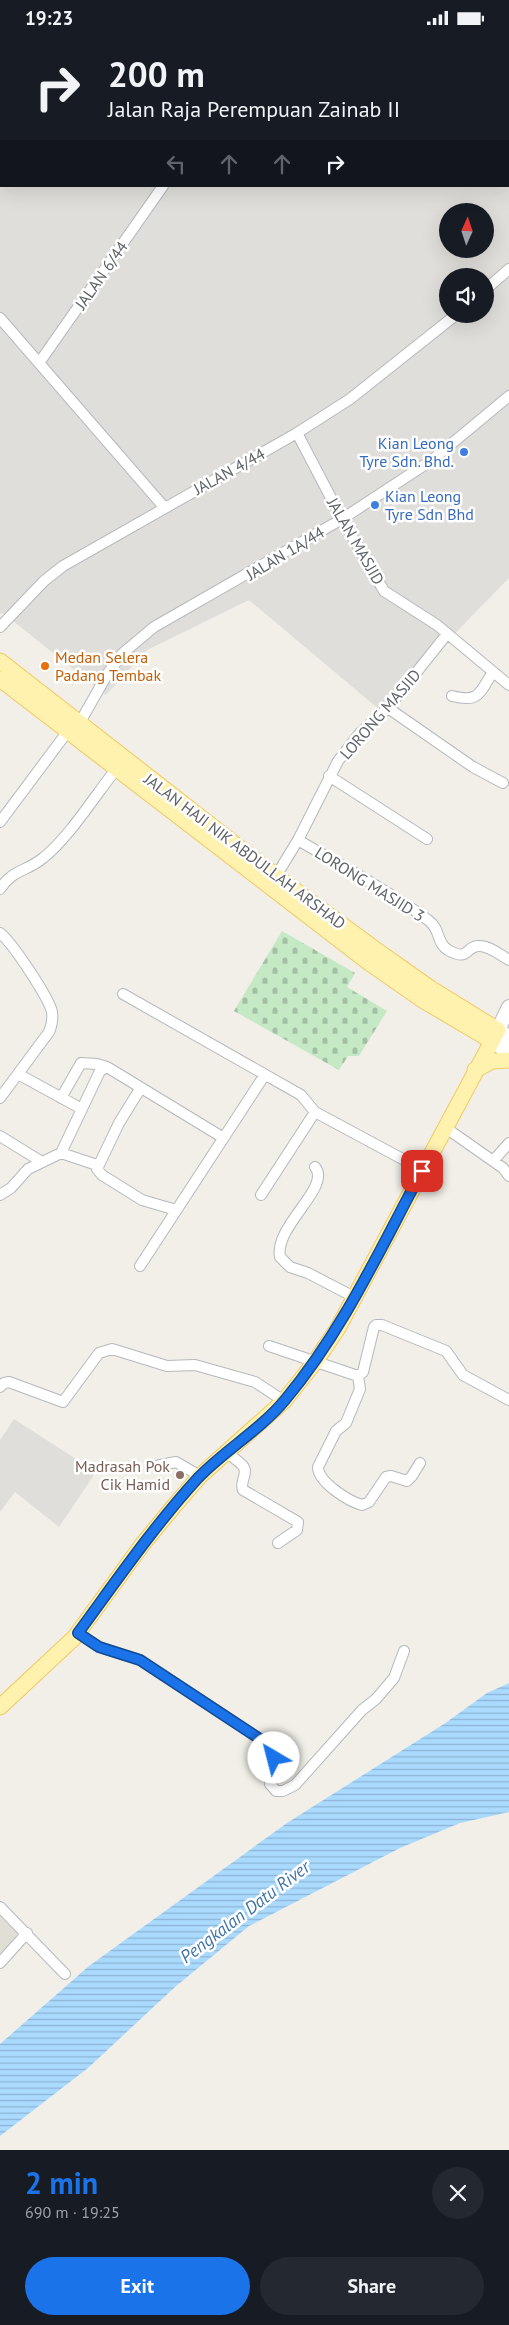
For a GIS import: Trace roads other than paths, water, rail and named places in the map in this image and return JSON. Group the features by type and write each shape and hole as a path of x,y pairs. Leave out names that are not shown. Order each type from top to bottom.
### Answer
{"main road":[{"name":"JALAN HAJI NIK ABDULLAH ARSHAD","path":"1,661 117,768 368,961 424,1001 500,1036"},
{"name":"JALAN HAJI NIK ABDULLAH ARSHAD","path":"0,679 74,728 406,972 500,1036"},
{"path":"0,1707 78,1633 142,1545 200,1477 284,1401 315,1362 338,1328 446,1128 474,1071 500,1036 509,1007"},
{"path":"500,1036 509,1052"},
{"path":"474,1071 492,1061 509,1060"}],"street":[{"name":"JALAN 6/44","path":"39,363 162,187"},
{"path":"494,282 509,269"},
{"path":"0,318 164,507"},
{"name":"JALAN 4/44","path":"0,627 44,581 63,566 297,433 350,399 446,323"},
{"name":"JALAN 1A/44","path":"0,822 74,728 118,660 154,627 342,519 432,460 509,395"},
{"name":"JALAN MASJID","path":"297,433 342,519 384,591 437,625 509,685"},
{"name":"LORONG MASJID","path":"276,876 298,840 329,776 360,733 388,708 447,634"},
{"path":"452,696 467,700 476,697 493,672"},
{"path":"388,708 473,767 503,783"},
{"path":"0,889 7,878 42,859 55,846 117,768"},
{"path":"329,776 427,839"},
{"name":"LORONG MASJID 3","path":"298,840 380,887 428,920 437,928 441,944 446,949 461,955 478,946 482,946 509,960"},
{"path":"0,933 9,940 44,994 52,1013 49,1032 0,1098"},
{"path":"123,994 264,1076 301,1095 315,1112 422,1171"},
{"path":"61,1098 81,1063 97,1064 107,1067 140,1089 222,1137"},
{"path":"61,1153 100,1071 107,1067"},
{"path":"18,1074 82,1109"},
{"path":"140,1266 222,1137 264,1076"},
{"path":"140,1089 97,1165 98,1171 142,1200 176,1210"},
{"path":"261,1195 315,1112"},
{"path":"446,1128 503,1168 509,1176"},
{"path":"0,1136 42,1161"},
{"path":"493,1161 509,1143"},
{"path":"0,1195 11,1188 28,1169 61,1153 97,1165"},
{"path":"315,1167 319,1171 320,1179 286,1229 281,1244 280,1257 290,1267 308,1273 354,1297"},
{"path":"358,1376 363,1372 374,1327 380,1324 446,1351 463,1375 509,1400"},
{"path":"269,1346 358,1376"},
{"path":"0,1387 4,1383 9,1382 64,1402 99,1353 112,1349 167,1366 195,1365 255,1382 284,1401"},
{"path":"358,1376 360,1389 346,1423 336,1431 318,1467 320,1478 326,1484 362,1505 369,1502 386,1477 391,1476 407,1481 420,1463"},
{"path":"226,1453 244,1467 245,1473 241,1484 242,1490 298,1522 297,1530 278,1543"},
{"path":"156,1466 176,1461 200,1477"},
{"path":"78,1633 99,1647 140,1660 266,1743 273,1749 274,1758 269,1777 270,1784 276,1791 283,1791 295,1785 362,1710 376,1699 394,1678 404,1651"},
{"path":"0,1907 65,1973"},
{"path":"0,1963 27,1933"}],"water":[{"name":"Pengkalan Datu River","path":"509,1683 509,1812 460,1823 400,1848 249,1926 175,1987 88,2068 0,2136 0,2044 89,1966 287,1823 444,1724 487,1693"}],"place":[{"name":"Kian Leong Tyre Sdn. Bhd.","path":"464,452"},
{"name":"Kian Leong Tyre Sdn Bhd","path":"375,505"},
{"name":"Medan Selera Padang Tembak","path":"45,666"},
{"name":"Madrasah Pok Cik Hamid","path":"180,1475"}]}
